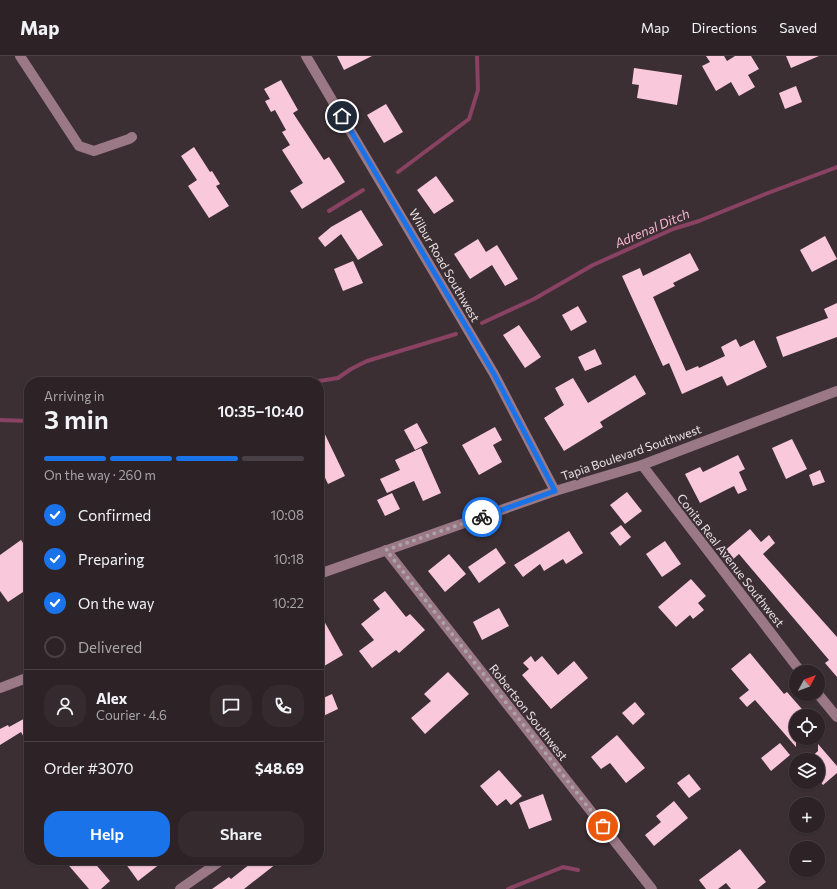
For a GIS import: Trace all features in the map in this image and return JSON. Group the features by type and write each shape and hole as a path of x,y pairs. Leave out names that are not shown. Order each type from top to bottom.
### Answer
{"street":[{"path":"20,56 79,146 94,151 132,137"},
{"name":"Wilbur Road Southwest","path":"306,56 494,374 555,491"},
{"name":"Tapia Boulevard Southwest","path":"324,572 555,491 642,465 837,391"},
{"name":"Conita Real Avenue Southwest","path":"642,465 796,665"},
{"name":"Robertson Southwest","path":"386,550 652,889"},
{"path":"0,688 24,679"},
{"path":"824,701 837,717"},
{"path":"180,889 215,865"}],"building":[{"path":"337,56 372,56 344,70"},
{"path":"706,56 724,56 727,61 735,56 751,56 759,69 748,75 755,87 739,96 731,82 716,91 702,66 710,62"},
{"path":"786,56 819,56 791,68"},
{"path":"634,68 682,75 677,105 637,98 639,85 632,84"},
{"path":"281,80 298,110 293,113 324,160 329,157 345,182 302,209 290,191 303,183 282,150 290,145 282,132 286,130 275,110 271,112 265,101 270,99 264,89"},
{"path":"796,86 802,102 785,109 779,93"},
{"path":"386,104 403,132 384,143 367,115"},
{"path":"194,147 210,172 212,171 220,184 216,186 229,206 209,218 188,186 197,180 181,156"},
{"path":"436,176 454,201 434,214 417,190"},
{"path":"361,210 383,245 358,260 341,234 325,247 318,238 331,227"},
{"path":"825,236 837,259 812,272 800,250"},
{"path":"478,239 486,252 497,245 518,279 505,286 492,265 470,279 454,254"},
{"path":"690,253 699,270 673,283 675,286 653,297 686,371 698,366 699,368 725,356 721,347 736,339 740,347 754,340 767,367 727,386 722,376 682,394 669,363 663,366 622,276 640,268 643,276"},
{"path":"353,261 363,283 343,291 334,269"},
{"path":"837,303 837,337 783,357 776,337 828,318 824,309"},
{"path":"578,306 587,322 571,331 562,315"},
{"path":"519,325 541,357 525,368 503,335"},
{"path":"595,349 602,364 585,371 578,357"},
{"path":"635,375 646,394 600,422 603,427 564,451 544,418 564,405 555,388 573,378 588,403"},
{"path":"417,423 428,443 415,450 404,430"},
{"path":"495,427 502,440 493,445 502,462 479,475 462,445"},
{"path":"324,432 345,476 328,484 324,476"},
{"path":"792,439 807,469 786,479 772,448"},
{"path":"421,448 441,493 423,501 414,481 387,493 380,479 400,470 395,460"},
{"path":"738,455 745,469 739,472 747,490 738,494 734,486 700,503 685,474 700,467 703,472"},
{"path":"820,470 825,482 813,486 809,475"},
{"path":"627,492 642,511 625,524 610,505"},
{"path":"392,493 400,509 385,516 377,500"},
{"path":"621,525 631,537 620,546 610,533"},
{"path":"750,529 761,542 769,535 775,543 763,554 837,637 837,677 825,663 829,660 739,554 731,561 723,552"},
{"path":"569,531 583,553 566,564 563,559 544,571 540,564 523,577 514,565"},
{"path":"21,540 24,544 24,591 8,602 0,591 0,555"},
{"path":"665,541 681,564 662,577 646,554"},
{"path":"496,548 506,563 479,583 468,567"},
{"path":"449,554 466,574 445,592 428,571"},
{"path":"691,579 706,596 698,603 704,610 693,619 690,615 676,627 658,607"},
{"path":"385,591 406,617 410,614 425,630 399,653 396,650 372,668 359,651 374,640 361,624 380,609 373,600"},
{"path":"499,608 509,626 482,640 473,622"},
{"path":"324,621 343,655 324,666"},
{"path":"750,653 784,694 787,692 789,694 789,701 795,701 802,709 789,709 789,739 755,700 747,707 739,698 749,690 731,669"},
{"path":"531,656 535,662 542,656 558,675 574,661 588,678 551,709 522,675 529,669 523,663"},
{"path":"448,672 469,694 425,734 411,718 431,701 424,694"},
{"path":"332,694 338,709 324,716 324,698"},
{"path":"635,702 645,714 633,725 622,713"},
{"path":"24,719 24,737 21,732 0,745 0,729 8,725 9,727"},
{"path":"617,735 645,768 626,783 610,763 601,769 591,757"},
{"path":"780,743 789,754 789,756 771,771 761,758"},
{"path":"819,745 837,766 837,773 825,783 825,753 816,753 818,751"},
{"path":"499,770 522,796 511,805 506,799 497,806 480,786"},
{"path":"689,774 701,789 689,798 677,783"},
{"path":"543,794 552,820 529,829 519,803"},
{"path":"674,801 688,818 654,846 645,835 661,822 656,816"},
{"path":"740,849 766,882 757,889 731,889 726,883 718,889 706,889 699,880"},
{"path":"68,865 96,865 110,881 101,889 89,889"},
{"path":"127,865 159,865 138,881"},
{"path":"249,865 275,865 244,889 212,889 229,877 231,879"}],"waterway":[{"path":"398,172 469,119 478,90 477,56"},
{"name":"Adrenal Ditch","path":"482,323 534,299 593,265 673,229 699,221 837,167"},
{"path":"329,211 363,190"},
{"name":"Adrenal Ditch","path":"324,380 338,378 367,361 456,334"},
{"path":"0,420 24,421"},
{"path":"508,889 563,867 578,870"}],"way so far":[{"path":"482,517 386,550 603,826"}],"route":[{"path":"342,116 494,374 555,491 482,517"}]}
